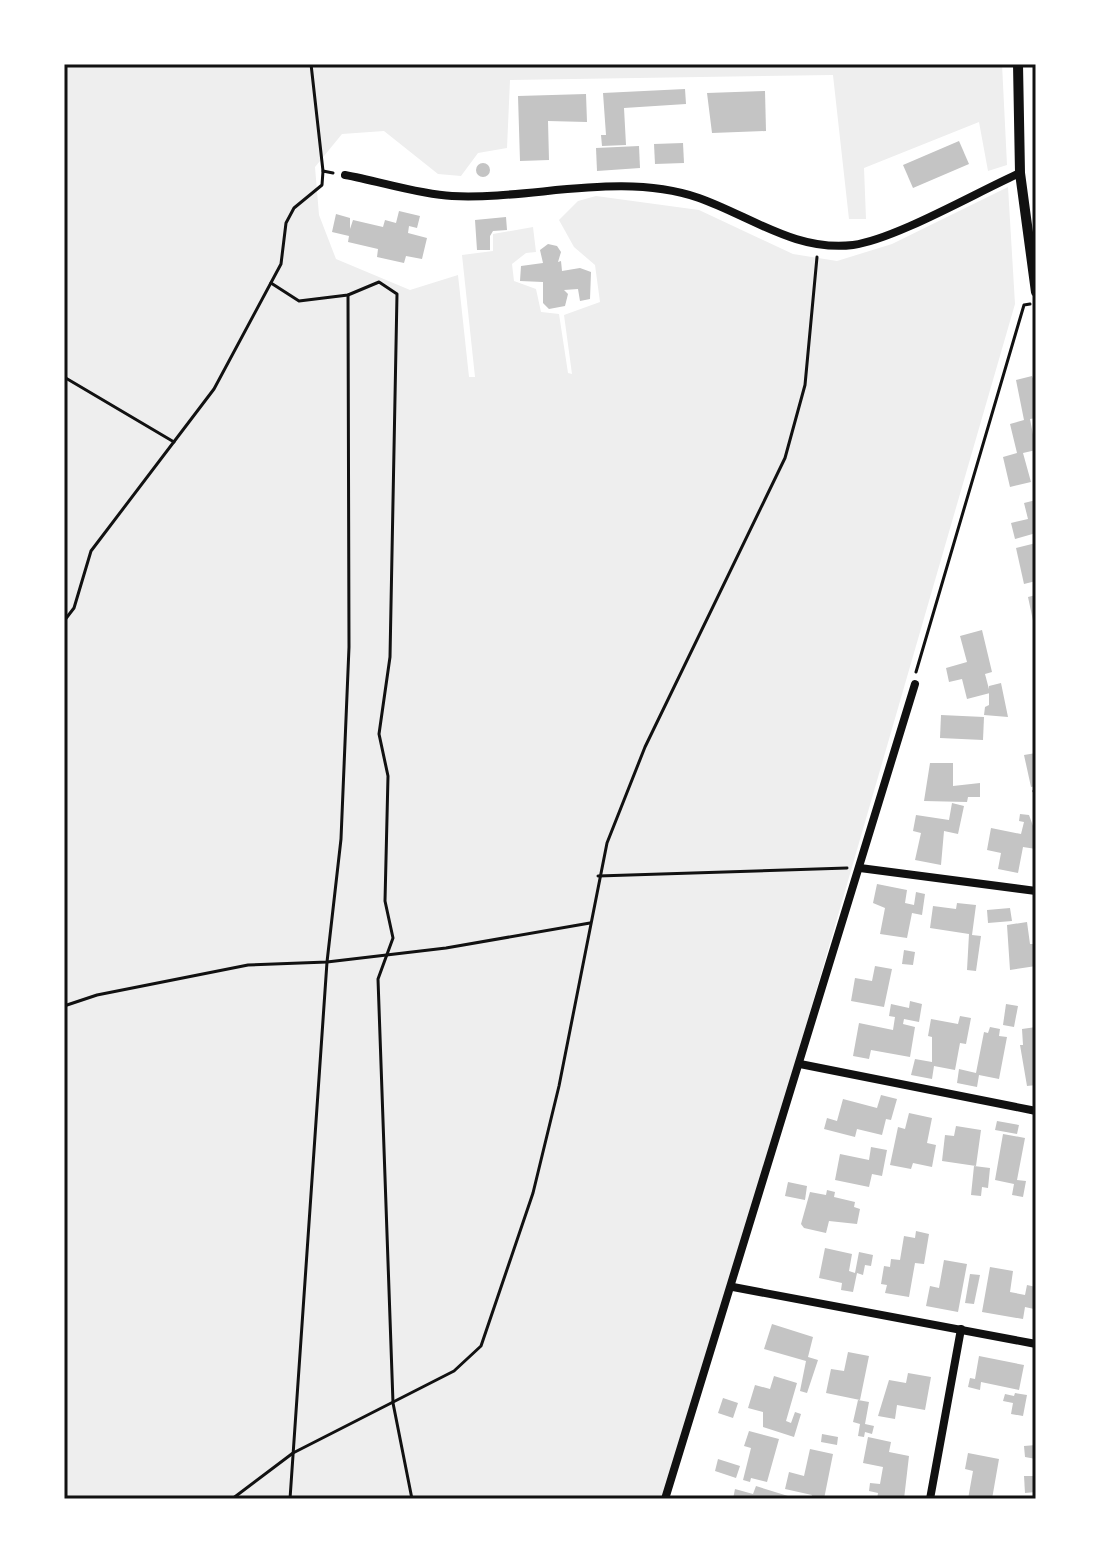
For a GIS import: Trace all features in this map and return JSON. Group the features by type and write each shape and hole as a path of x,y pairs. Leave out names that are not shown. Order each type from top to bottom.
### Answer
{"street":[{"path":"1018,64 1020,173 1036,292"},
{"path":"345,175 451,196 629,186 666,191 698,198 790,238 818,245 854,245 879,238 1020,173"},
{"path":"665,1499 733,1287 915,684"},
{"path":"860,868 1036,891"},
{"path":"800,1064 1036,1111"},
{"path":"733,1287 1036,1344"},
{"path":"930,1499 961,1329"}],"path":[{"path":"64,621 74,608 91,551 214,389 281,264 286,223 294,208 322,185 311,64"},
{"path":"1036,96 1036,137"},
{"path":"323,171 345,175"},
{"path":"232,1499 293,1453 454,1371 481,1346 533,1193 559,1086 598,876 607,843 645,747 785,458 805,385 818,245"},
{"path":"271,283 299,301 348,295 379,282 397,294 390,657 379,734 388,776 385,901 393,938 378,979 393,1403 412,1499"},
{"path":"290,1499 327,962 341,839 349,647 348,295"},
{"path":"915,684 1014,334 1024,305 1036,302"},
{"path":"64,377 174,442"},
{"path":"598,876 860,868"},
{"path":"64,1006 97,995 248,965 327,962 389,955 590,923"}],"shaded area":[{"path":"64,64 1002,64 1007,165 988,171 979,122 864,168 866,219 849,219 833,75 510,80 507,148 478,153 461,176 438,174 384,131 342,134 315,167 319,215 336,259 410,290 458,275 469,377 475,377 462,255 493,251 493,234 533,227 536,252 526,253 512,264 514,281 536,289 541,312 559,314 568,373 572,374 564,315 600,302 595,265 574,247 559,220 578,201 596,196 699,210 793,254 837,261 892,244 1008,187 1015,304 669,1499 64,1499"}],"building":[{"path":"685,89 686,104 624,108 626,145 602,146 601,135 606,135 603,93"},
{"path":"765,91 766,131 712,133 707,93"},
{"path":"586,94 587,122 548,121 549,160 520,161 518,96"},
{"path":"959,141 969,164 913,188 903,165"},
{"path":"683,143 684,163 655,164 654,144"},
{"path":"639,146 640,168 597,171 596,148"},
{"path":"483,163 490,170 483,177 476,170"},
{"path":"399,211 420,216 417,228 409,226 408,233 427,238 422,259 406,256 404,263 377,257 378,249 348,242 349,236 332,232 336,214 350,218 350,229 353,220 383,227 385,220 396,223"},
{"path":"506,217 507,230 493,231 490,250 477,250 475,220"},
{"path":"548,244 557,246 561,252 558,262 561,261 562,271 580,268 591,272 590,299 580,301 578,289 564,290 568,294 565,306 549,309 543,303 543,282 520,281 521,266 543,263 540,250"},
{"path":"1032,376 1036,385 1036,418 1030,419 1036,450 1023,453 1031,482 1010,487 1003,457 1017,453 1010,424 1024,420 1016,380"},
{"path":"1036,500 1036,533 1015,539 1011,523 1028,519 1024,503"},
{"path":"1036,543 1036,581 1024,584 1016,548"},
{"path":"1036,595 1036,630 1035,630 1028,597"},
{"path":"982,630 992,672 985,674 990,693 967,699 962,679 949,682 946,668 967,662 960,636"},
{"path":"1001,683 1008,717 984,715 985,707 989,705 989,686"},
{"path":"941,715 984,717 983,740 940,738"},
{"path":"1036,753 1036,786 1031,787 1024,755"},
{"path":"930,763 953,763 953,786 980,783 980,797 968,797 967,802 924,801"},
{"path":"952,803 964,806 958,834 944,831 941,865 915,860 921,833 913,831 916,815 949,820"},
{"path":"1020,814 1029,815 1036,834 1036,849 1023,847 1018,873 998,869 1001,853 987,850 991,828 1021,834 1024,822 1019,821"},
{"path":"877,884 907,890 905,903 914,905 916,892 925,894 922,915 912,913 907,938 880,934 885,908 873,903"},
{"path":"957,903 976,905 972,935 981,936 976,971 967,970 969,934 930,928 933,906 956,909"},
{"path":"1010,908 1012,921 988,923 987,910"},
{"path":"1027,922 1030,944 1036,944 1036,966 1010,970 1007,925"},
{"path":"904,950 915,952 913,965 902,964"},
{"path":"875,966 892,969 884,1007 851,1001 855,978 872,981"},
{"path":"910,1001 922,1004 919,1022 904,1019 903,1024 915,1027 910,1057 871,1050 869,1059 853,1056 859,1023 893,1030 895,1017 889,1016 891,1004 909,1008"},
{"path":"1006,1004 1018,1006 1014,1027 1003,1025"},
{"path":"960,1016 971,1018 966,1044 960,1043 955,1070 934,1066 932,1079 911,1075 915,1059 932,1062 932,1037 928,1036 931,1019 958,1024"},
{"path":"990,1027 1000,1029 999,1036 1007,1037 999,1079 979,1075 977,1087 957,1083 959,1069 976,1073 984,1032 988,1033"},
{"path":"1036,1027 1036,1085 1027,1086 1020,1045 1023,1045 1022,1029"},
{"path":"881,1095 897,1099 891,1120 886,1119 882,1135 857,1129 855,1137 824,1129 827,1118 837,1121 843,1099 877,1108"},
{"path":"909,1113 932,1118 927,1143 936,1145 932,1167 913,1163 911,1169 890,1165 898,1127 905,1129"},
{"path":"997,1121 1019,1125 1017,1134 995,1130"},
{"path":"956,1126 981,1130 976,1166 942,1161 945,1135 954,1136"},
{"path":"1003,1134 1025,1138 1017,1180 1026,1181 1023,1197 1012,1195 1014,1184 995,1180"},
{"path":"871,1147 887,1150 882,1176 872,1174 869,1187 835,1180 840,1154 869,1160"},
{"path":"974,1166 990,1168 988,1188 982,1187 981,1196 971,1195"},
{"path":"788,1182 807,1186 805,1200 785,1196"},
{"path":"827,1190 835,1192 834,1197 855,1202 854,1207 860,1209 857,1224 829,1221 826,1233 804,1228 801,1224 810,1192 826,1195"},
{"path":"916,1231 929,1234 924,1264 915,1263 909,1297 885,1293 887,1285 881,1284 884,1266 890,1267 891,1259 900,1260 904,1236 915,1238"},
{"path":"825,1248 852,1254 849,1271 855,1273 859,1252 873,1255 871,1266 865,1265 863,1275 857,1273 853,1292 841,1290 842,1283 819,1278"},
{"path":"944,1260 967,1264 958,1312 926,1306 930,1286 939,1288"},
{"path":"990,1267 1013,1271 1010,1292 1025,1295 1027,1285 1036,1287 1034,1309 1025,1307 1023,1319 982,1312"},
{"path":"970,1274 980,1275 974,1304 965,1303"},
{"path":"772,1324 813,1337 808,1357 818,1360 807,1393 800,1391 806,1361 764,1349"},
{"path":"848,1352 869,1356 860,1400 826,1393 831,1369 844,1371"},
{"path":"979,1356 1024,1365 1019,1390 981,1382 980,1390 968,1387 970,1378 975,1379"},
{"path":"908,1373 931,1377 925,1410 897,1405 895,1419 878,1416 889,1380 906,1383"},
{"path":"774,1376 797,1383 786,1421 791,1423 795,1412 801,1414 794,1437 763,1427 763,1412 748,1408 755,1385 770,1389"},
{"path":"1015,1393 1027,1395 1023,1416 1011,1414 1013,1403 1003,1401 1005,1394 1014,1396"},
{"path":"723,1398 738,1403 733,1418 718,1413"},
{"path":"858,1400 869,1402 865,1424 874,1426 872,1434 865,1432 864,1437 858,1436 860,1424 853,1422"},
{"path":"749,1431 779,1439 767,1482 751,1478 750,1482 743,1480 751,1448 744,1446"},
{"path":"822,1434 838,1437 837,1445 821,1442"},
{"path":"868,1437 891,1442 889,1452 909,1456 904,1499 877,1499 878,1493 869,1491 870,1483 880,1484 883,1467 863,1463"},
{"path":"1036,1445 1036,1459 1025,1457 1024,1446"},
{"path":"810,1449 833,1454 824,1499 811,1499 812,1495 785,1489 789,1472 804,1476"},
{"path":"968,1453 999,1459 992,1499 968,1499 973,1471 965,1469"},
{"path":"718,1459 740,1466 736,1478 715,1471"},
{"path":"1024,1476 1036,1476 1036,1492 1025,1493"},
{"path":"756,1486 788,1496 787,1499 733,1499 735,1489 753,1494"}]}
